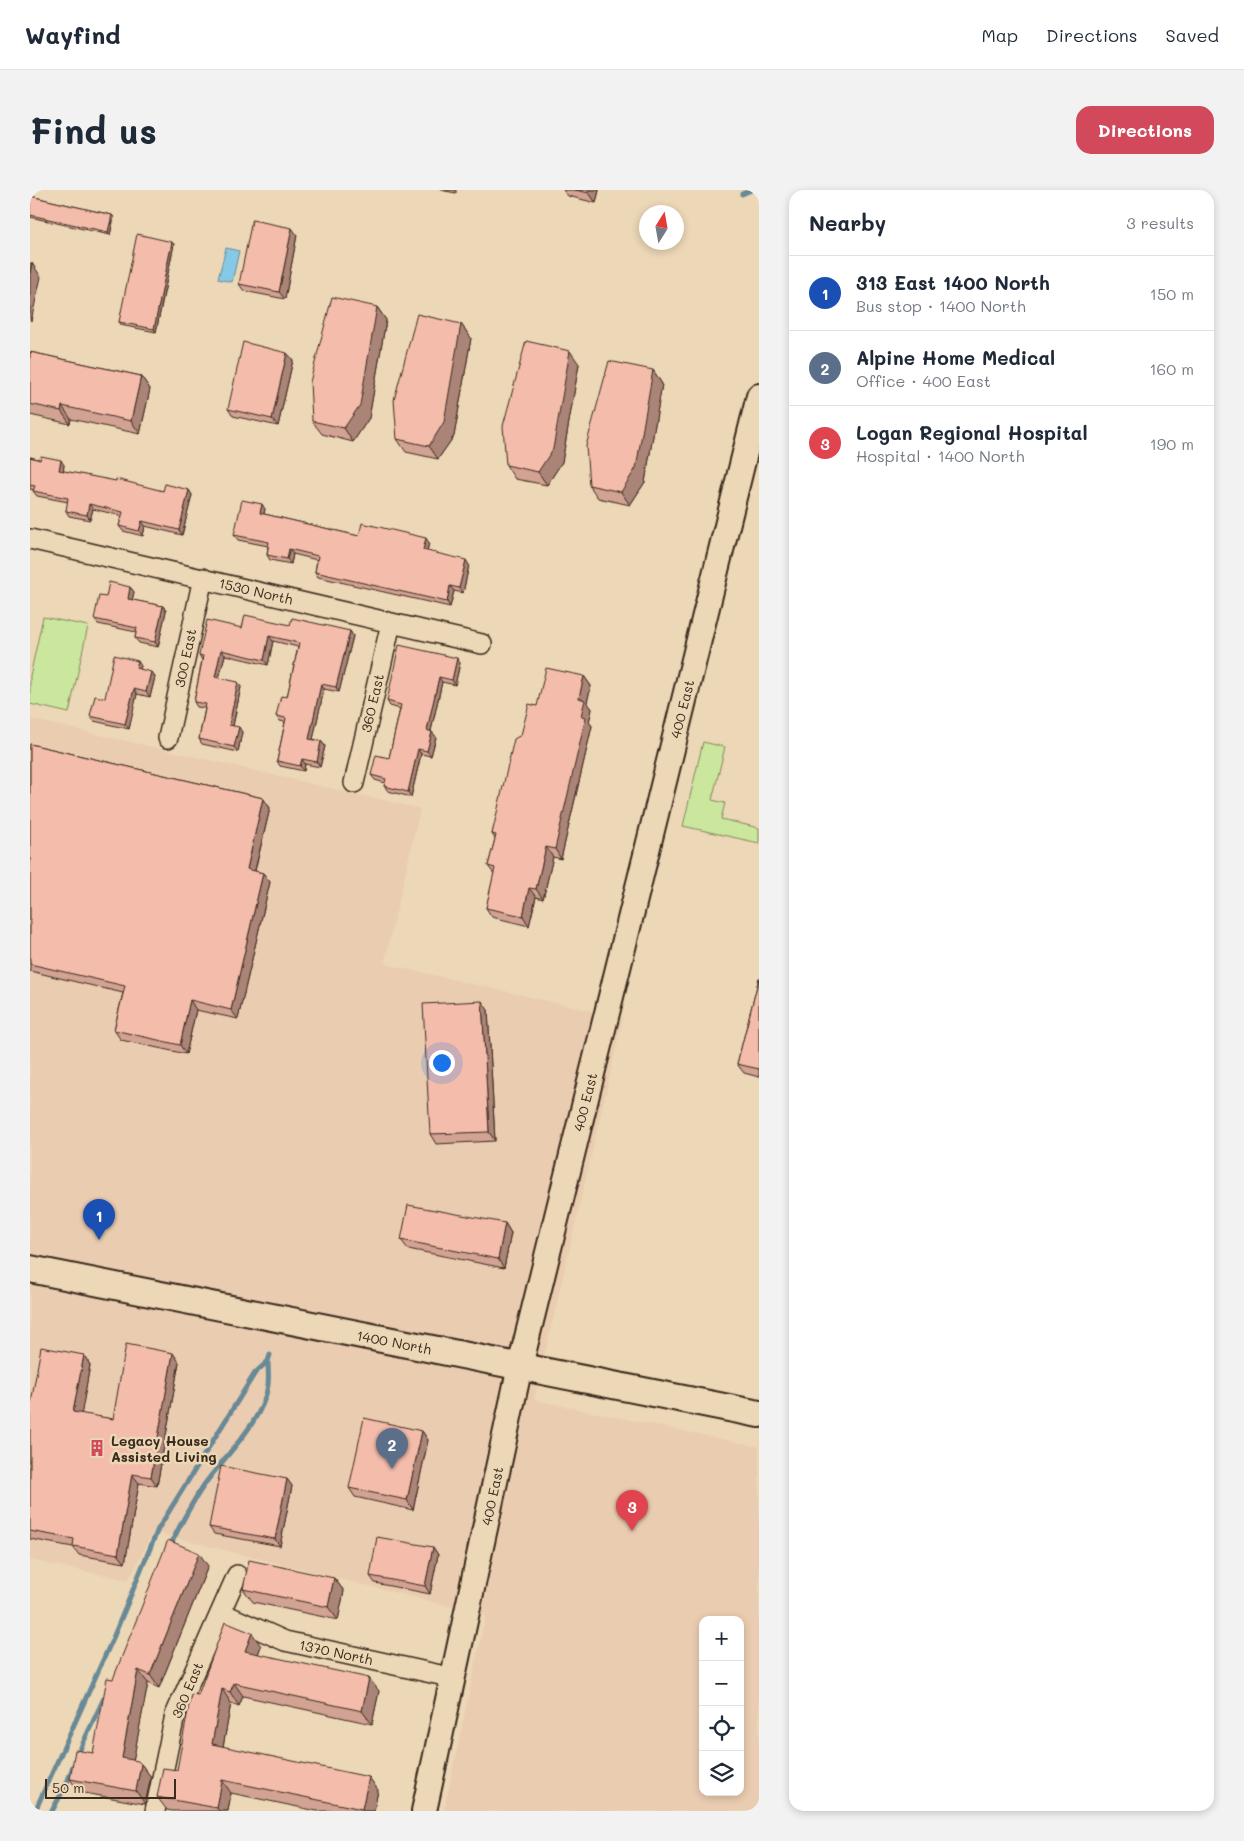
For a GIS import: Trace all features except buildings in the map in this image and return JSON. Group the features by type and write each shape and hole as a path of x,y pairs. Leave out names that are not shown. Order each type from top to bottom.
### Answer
{"main road":[{"name":"1400 North","path":"30,1269 759,1414"}],"street":[{"name":"400 East","path":"424,1811 520,1366 759,396"},
{"name":"1530 North","path":"30,539 482,644"},
{"name":"300 East","path":"168,738 203,578"},
{"name":"360 East","path":"354,783 391,622"},
{"name":"360 East","path":"155,1811 175,1715 222,1613 237,1575"},
{"name":"1370 North","path":"222,1613 285,1641 454,1678"}],"shaded area":[{"path":"30,719 420,809 384,964 623,1018 534,1400 759,1447 759,1811 444,1811 486,1615 153,1532 128,1580 30,1560"}],"green space":[{"path":"43,617 88,626 69,713 30,704 30,676"},
{"path":"703,742 725,747 712,800 725,803 721,819 759,828 759,843 683,826"}],"water":[{"path":"226,248 239,251 232,282 218,279"}],"waterway":[{"path":"742,194 751,190"},
{"path":"35,1811 113,1638 158,1529 255,1373 268,1361 270,1355"},
{"path":"170,1546 204,1485 242,1438 259,1412 265,1399 268,1385 268,1361"},
{"path":"77,1756 104,1698"},
{"path":"52,1811 67,1783 73,1766"}],"place":[{"name":"313 East 1400 North","path":"99,1240"},
{"name":"Legacy House Assisted Living","path":"97,1448"},
{"name":"Alpine Home Medical","path":"392,1469"},
{"name":"Logan Regional Hospital","path":"632,1531"}]}
